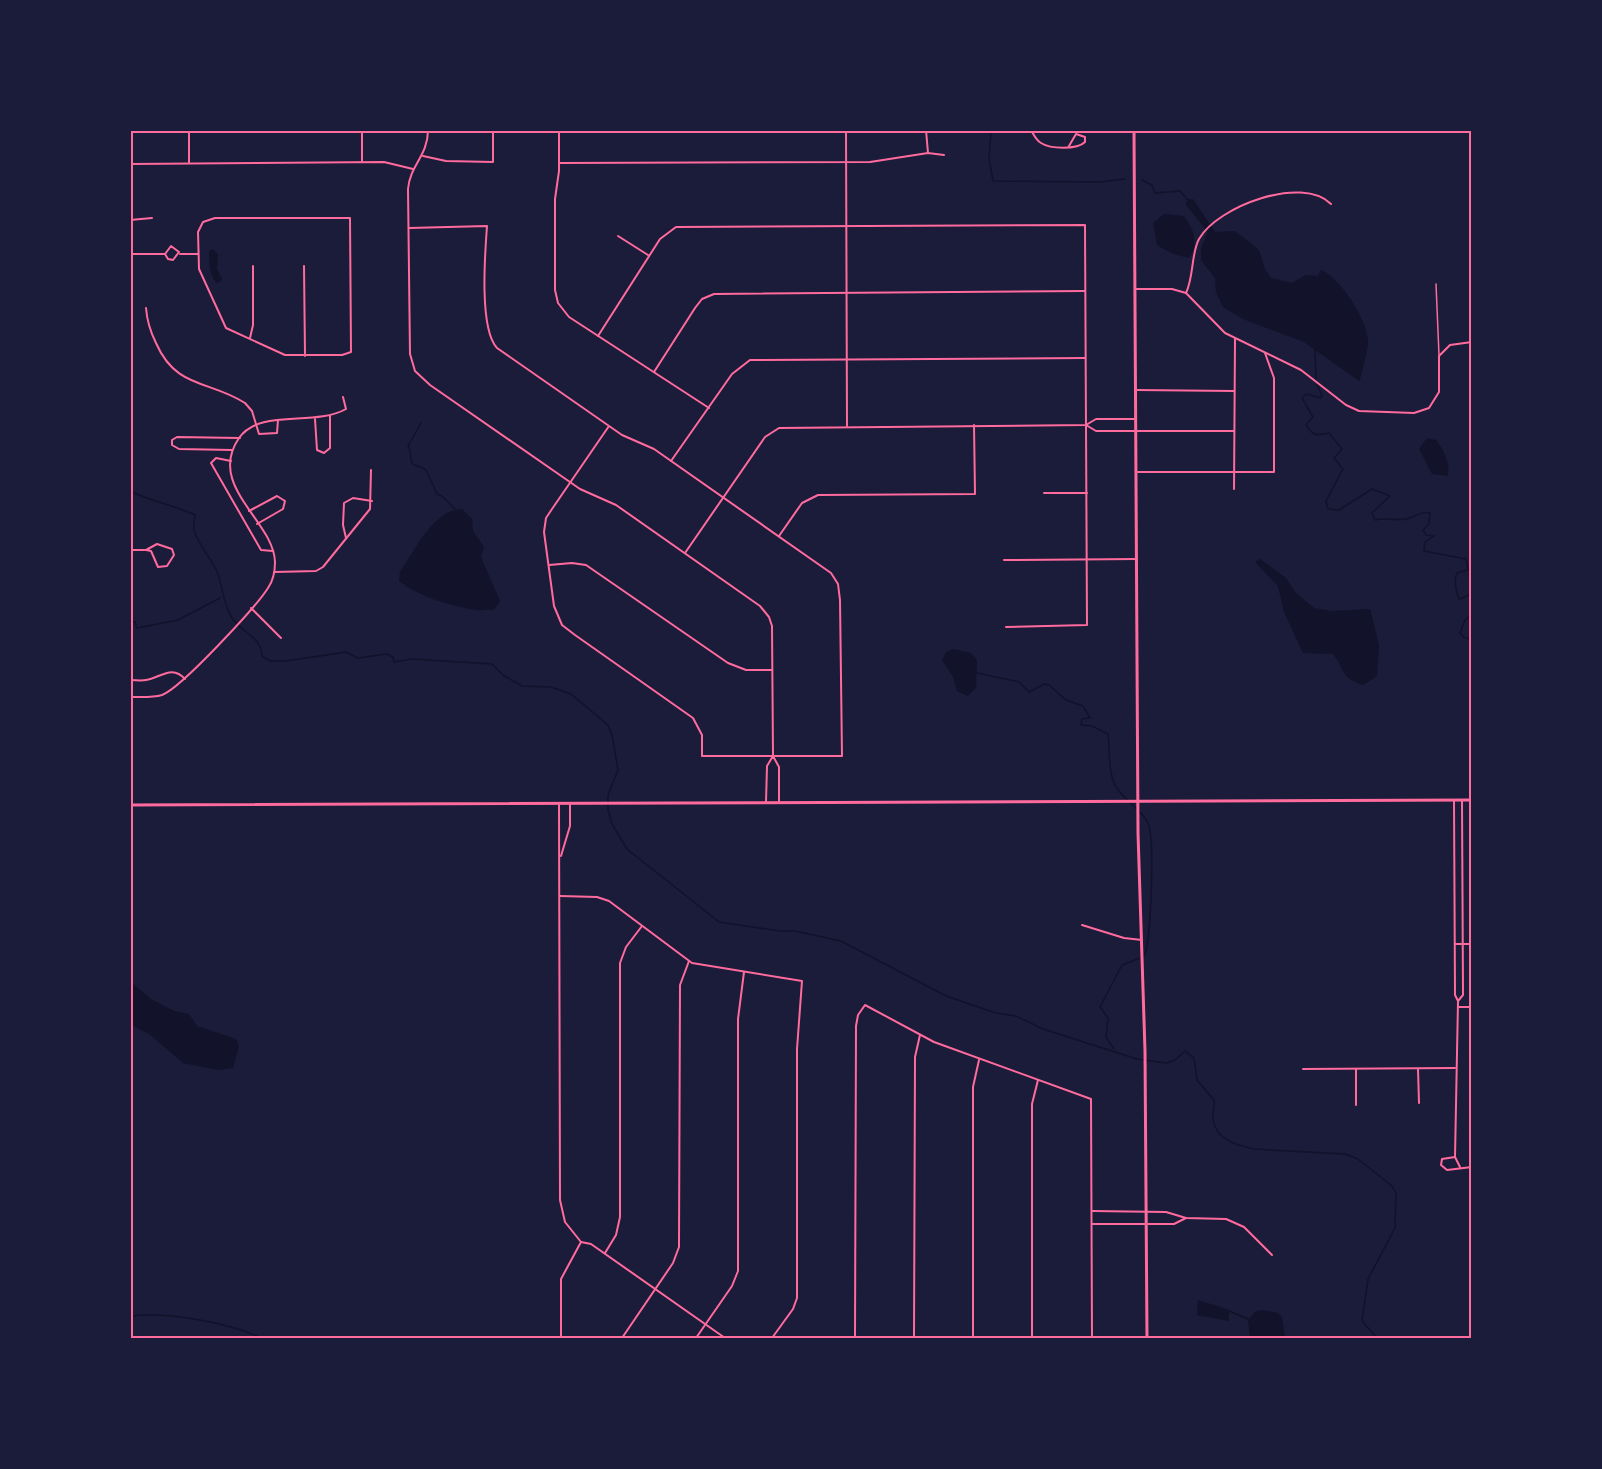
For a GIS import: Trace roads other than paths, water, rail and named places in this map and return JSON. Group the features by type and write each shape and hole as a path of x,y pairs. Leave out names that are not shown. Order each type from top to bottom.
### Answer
{"main road":[{"path":"1134,130 1138,799 1145,1051 1147,1338"},
{"path":"130,805 1138,799 1472,800"}],"street":[{"path":"189,130 189,163"},
{"path":"362,130 362,162"},
{"path":"428,130 423,156 413,169 409,182 408,200 410,354 415,371 430,385 570,482 616,505 766,612 772,626 773,756 778,767 779,802"},
{"path":"423,156 446,161 493,162 493,130"},
{"path":"559,130 559,164 555,199 556,297 565,314 709,408"},
{"path":"846,130 847,426"},
{"path":"926,130 928,153"},
{"path":"1032,131 1043,144 1069,146 1083,145 1084,137 1076,134 1069,146"},
{"path":"559,164 846,162 877,161 928,153 944,155"},
{"path":"130,164 362,162 390,163 413,169"},
{"path":"1186,293 1198,243 1205,231 1246,202 1275,194 1314,194 1331,204"},
{"path":"130,219 152,218"},
{"path":"350,218 351,352 342,355 279,354 250,338 229,330 201,276 198,254 199,228 211,219 350,218"},
{"path":"598,336 664,234 676,227 1084,225 1087,625 1006,627"},
{"path":"409,228 487,226 486,322 490,340 501,352 627,438 654,449 831,573 838,584 842,756 702,756 702,735 693,718 562,624 555,613 545,523 609,426"},
{"path":"618,236 649,256"},
{"path":"165,254 167,248 173,246 179,254"},
{"path":"130,254 165,254"},
{"path":"165,254 170,260 177,259 179,254"},
{"path":"179,254 198,254"},
{"path":"250,338 253,325 253,266"},
{"path":"303,266 305,356"},
{"path":"1135,289 1172,289 1186,293 1211,320 1235,339 1301,370 1352,408 1384,413 1419,412 1432,406 1439,393 1439,356 1450,345 1472,342"},
{"path":"654,372 695,308 710,295 1085,291"},
{"path":"146,308 147,324 168,366 185,379 245,403 252,411 259,434 277,433 278,420"},
{"path":"1234,489 1235,339"},
{"path":"1136,472 1274,472 1274,378 1265,353"},
{"path":"671,461 736,369 745,362 764,359 847,358 1086,358"},
{"path":"1136,390 1234,391"},
{"path":"130,697 162,695 185,679 269,588 274,572 273,550 232,478 233,450 240,438 256,424 330,416 346,409 342,397"},
{"path":"315,419 317,450 324,453 330,448 330,416"},
{"path":"685,553 760,444 774,430 791,426 1086,425 1096,419 1136,419"},
{"path":"779,536 802,503 818,495 975,494 974,425"},
{"path":"1086,425 1096,431 1234,431"},
{"path":"233,450 179,449 172,445 172,440 180,437 240,438"},
{"path":"231,461 213,459 211,465 259,547 263,550 273,550"},
{"path":"274,572 318,571 367,513 372,501 371,470"},
{"path":"1044,493 1087,493"},
{"path":"249,511 276,496 285,501 283,509 257,524"},
{"path":"346,538 343,525 345,501 353,498 372,501"},
{"path":"130,550 151,551 158,567 167,566 174,555 172,549 158,544 146,550"},
{"path":"1004,560 1137,559"},
{"path":"548,566 572,563 586,565 728,663 746,670 772,670"},
{"path":"251,608 281,638"},
{"path":"130,680 146,680 162,673 173,672 185,679"},
{"path":"766,802 767,766 773,756"},
{"path":"1454,800 1455,995 1458,1001 1455,1157 1460,1167"},
{"path":"1458,1001 1463,995 1462,800"},
{"path":"559,803 561,859 560,1200 563,1218 581,1242 591,1244 605,1253 725,1338"},
{"path":"561,859 570,826 570,803"},
{"path":"1454,879 1463,879"},
{"path":"561,896 605,899 689,961 802,981 797,1039 797,1298 793,1309 772,1338"},
{"path":"1082,925 1124,938 1142,940"},
{"path":"605,1253 616,1235 620,1217 620,963 626,947 642,926"},
{"path":"1455,944 1472,945"},
{"path":"622,1338 676,1257 679,1247 680,985 689,961"},
{"path":"696,1338 732,1286 738,1271 738,1019 744,972"},
{"path":"855,1338 856,1026 858,1016 865,1005 920,1035 1091,1099 1092,1338"},
{"path":"1458,1007 1472,1007"},
{"path":"915,1338 915,1057 920,1035"},
{"path":"973,1338 973,1087 980,1059"},
{"path":"1303,1069 1455,1068"},
{"path":"1356,1069 1356,1105"},
{"path":"1418,1069 1419,1103"},
{"path":"1032,1338 1032,1104 1038,1080"},
{"path":"1455,1157 1442,1159 1441,1165 1447,1170 1472,1167"},
{"path":"1092,1211 1174,1213 1186,1218 1232,1221 1244,1227 1272,1255"},
{"path":"1092,1224 1174,1224 1186,1218"},
{"path":"561,1338 561,1280 581,1242"}],"lane":[{"path":"1436,284 1439,356"}],"waterway":[{"path":"987,130 991,134 989,158 993,181 1100,182 1125,179"},
{"path":"1142,180 1152,185 1155,193 1180,191 1187,199"},
{"path":"1315,350 1316,379"},
{"path":"1317,384 1321,398 1306,394 1302,398 1313,417 1306,425 1316,434 1329,433 1342,449 1334,458 1343,469 1326,501 1328,509 1339,510 1372,489 1390,496 1372,513 1375,520 1406,519 1422,513 1430,513 1429,524 1423,530 1426,535 1434,536 1425,542 1424,551 1466,559 1468,570 1457,573 1455,586 1459,599 1472,594"},
{"path":"421,423 408,446 412,462 426,470 437,494 455,509"},
{"path":"130,491 195,515 195,534 218,574 232,618 259,644 262,656 270,661 286,661 346,652 358,658 387,654 393,657 394,662 412,659 492,664 503,675 522,686 551,687 571,694 608,725 612,735 618,770 608,795 608,810 612,824 627,849 719,922 795,931 841,941 946,996 996,1013 1016,1016 1043,1029 1137,1059 1166,1063 1175,1060 1185,1051 1194,1058 1197,1080 1214,1100 1215,1126 1223,1137 1240,1146 1254,1149 1345,1154 1358,1159 1392,1186 1396,1193 1395,1228 1368,1279 1362,1321 1377,1338"},
{"path":"130,622 135,622 137,628 178,620 220,598"},
{"path":"1472,614 1465,620 1460,633 1465,638 1472,639"},
{"path":"977,673 1019,682 1029,692 1044,684 1049,685 1066,700 1083,706 1090,718 1082,719 1081,725 1092,726 1108,734 1113,780 1119,792 1144,817 1150,832 1152,868 1150,913 1144,956"},
{"path":"1114,1049 1106,1037 1108,1018 1100,1007 1122,965 1140,958"},
{"path":"1229,1311 1248,1319"},
{"path":"130,1316 179,1317 215,1323 261,1338"}]}
